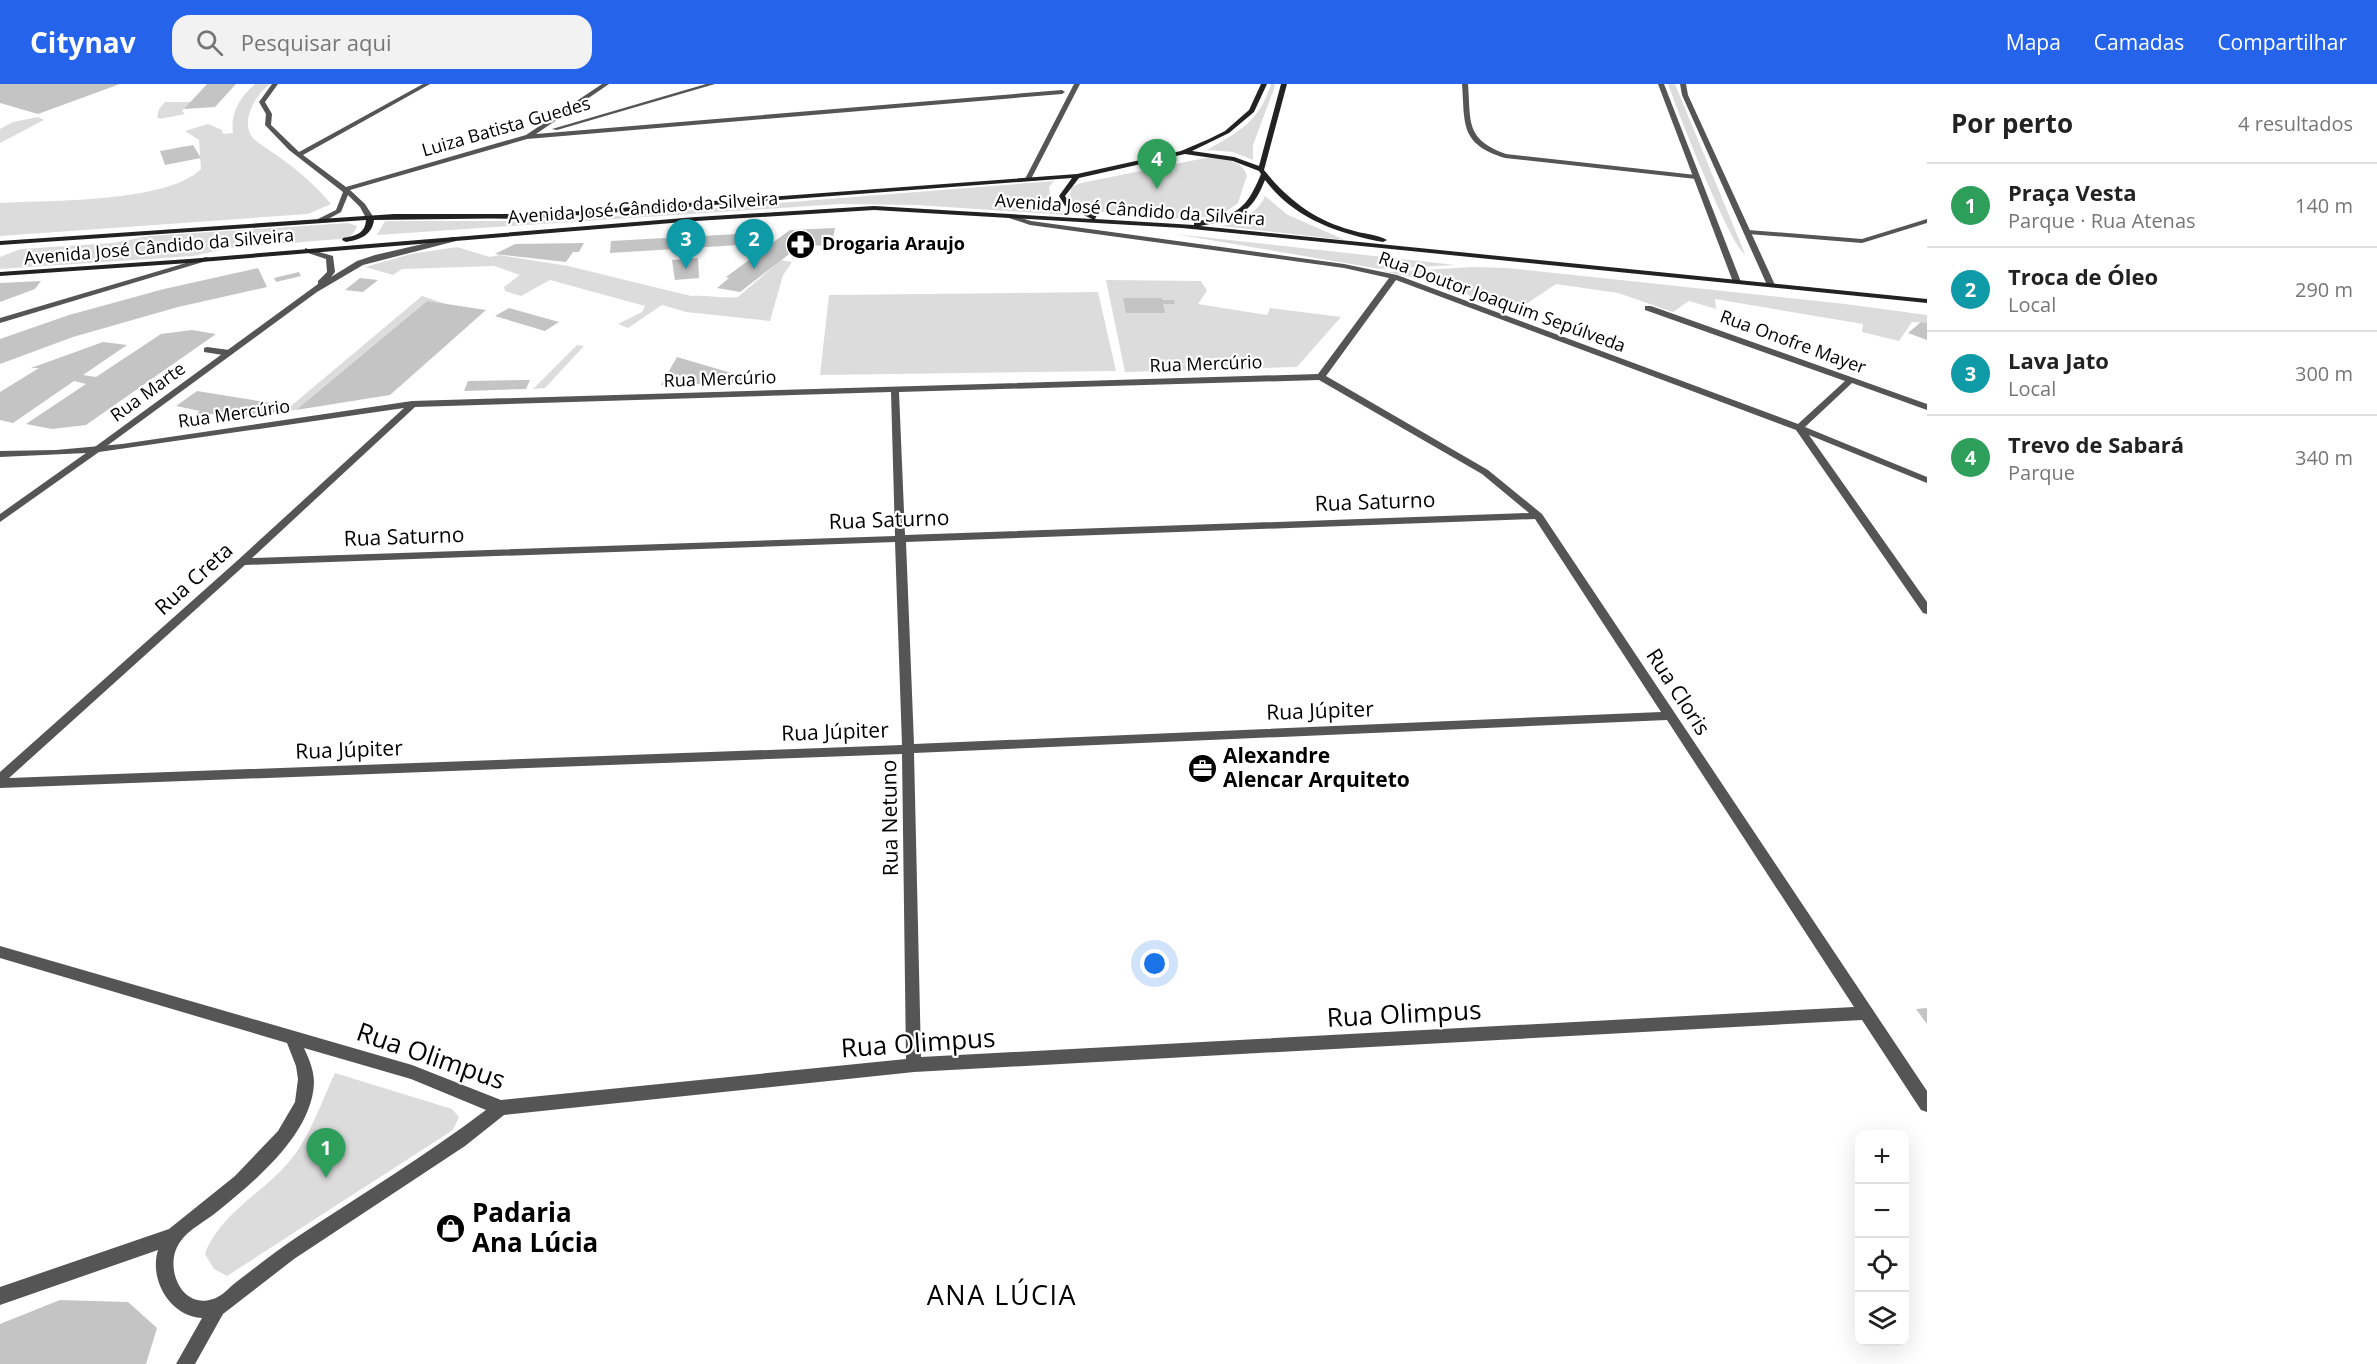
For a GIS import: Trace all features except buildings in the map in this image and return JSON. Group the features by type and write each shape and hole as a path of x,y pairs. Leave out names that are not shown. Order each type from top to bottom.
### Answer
{"main road":[{"path":"1183,153 1212,140 1239,123 1252,111 1264,84"},
{"path":"1182,226 1225,218 1244,211 1253,202 1284,84"},
{"path":"1183,153 1245,160 1262,172 1276,192 1302,213 1323,224 1351,234 1468,256 1927,301"},
{"name":"Avenida José Cândido da Silveira","path":"0,243 370,218 551,215 1077,176 1183,153"},
{"path":"1077,176 1062,196 1067,205 1108,221"},
{"name":"Avenida José Cândido da Silveira","path":"0,274 874,208 1182,226 1468,256"},
{"path":"209,260 246,249 356,239 367,231 370,218"},
{"path":"0,252 17,247 102,241 120,235"}],"street":[{"path":"275,84 262,102 269,114 268,125 276,137 365,208 370,218"},
{"path":"300,154 427,84"},
{"path":"527,137 606,84"},
{"name":"Luiza Batista Guedes","path":"345,191 712,84"},
{"path":"1047,84 1062,92"},
{"path":"1028,179 1077,84"},
{"path":"1465,84 1470,135 1475,143 1487,151 1505,156 1696,177"},
{"path":"1661,84 1737,282"},
{"path":"1683,84 1685,95 1771,285"},
{"path":"527,137 1062,92 1073,93"},
{"path":"321,221 339,211 345,191"},
{"name":"Rua Doutor Joaquim Sepúlveda","path":"1012,216 1030,223 1344,266 1394,277 1799,428 1927,480"},
{"path":"1748,232 1862,241 1927,221"},
{"name":"Rua Marte","path":"0,519 314,290 360,263 459,238"},
{"name":"Rua Marte","path":"308,250 324,254 330,258 333,265 331,272 314,290"},
{"path":"0,321 209,260"},
{"path":"1321,377 1394,277"},
{"name":"Rua Onofre Mayer","path":"1648,308 1927,407"},
{"path":"207,350 229,353"},
{"name":"Rua Mercúrio","path":"0,454 97,449 412,404 1321,377"},
{"name":"Rua Cloris","path":"1321,377 1485,472 1538,516 1927,1105"},
{"path":"1851,380 1799,428 1927,610"},
{"name":"Rua Netuno","path":"895,391 908,749 914,1065"},
{"name":"Rua Creta","path":"0,781 242,562 412,404"},
{"name":"Rua Saturno","path":"242,562 1538,516"},
{"name":"Rua Júpiter","path":"0,781 908,749 1670,716"},
{"name":"Rua Olimpus","path":"0,952 412,1072 501,1108 914,1065 1865,1013"},
{"path":"0,1296 173,1236 232,1189 264,1159 289,1128 298,1112 306,1085 304,1067 292,1036"},
{"path":"185,1364 217,1308 288,1253 459,1140 501,1108"},
{"path":"173,1236 163,1261 164,1278 178,1299 196,1309 217,1308"}],"shaded area":[{"path":"255,84 270,84 255,100 249,115 248,123 252,137 300,173 331,204 308,214 0,236 0,203 106,198 162,188 185,180 201,169 199,140 185,131 208,124 222,130 223,134 233,133 233,119 237,106"},
{"path":"1271,84 1275,84 1274,89 1253,145 1253,160 1233,152 1207,150 1239,131 1254,117 1261,108"},
{"path":"1668,84 1675,84 1745,254 1738,246 1717,204"},
{"path":"165,102 191,102 182,111 185,114 160,119 157,117 159,109"},
{"path":"38,117 44,120 0,143 0,129 13,122"},
{"path":"1205,158 1223,159 1235,163 1247,175 1238,203 1218,215 1164,218 1119,215 1082,206 1070,200 1071,187 1081,183"},
{"path":"1054,181 1049,187 1051,202 1068,215 916,205 840,204 377,235 385,221 532,221 604,217"},
{"path":"1265,196 1288,215 1345,240 1221,226 1241,219 1252,212"},
{"path":"348,223 357,226 356,229 351,236 340,239 229,248 193,256 0,269 0,257 21,249 113,243 149,236"},
{"path":"1175,234 1456,265 1380,269"},
{"path":"457,247 490,257 499,255 568,266 691,296 727,298 738,297 781,260 792,262 783,275 770,321 686,312 662,305 628,328 618,324 642,312 645,306 550,280 521,296 505,291 504,287 520,275 494,266 402,269 393,275 365,267 411,254"},
{"path":"1473,267 1507,268 1845,304 1927,315 1927,323 1912,322 1899,341 1862,332 1863,324 1715,299 1716,309 1689,301 1673,312 1618,293 1556,284 1513,313 1478,302 1456,286 1386,272"},
{"path":"1106,280 1201,281 1207,291 1198,304 1267,315 1270,308 1341,317 1297,367 1125,372"},
{"path":"1098,292 1116,371 820,375 829,295"},
{"path":"422,296 449,305 427,301 296,410 285,411"},
{"path":"577,345 584,346 545,388 533,389"},
{"path":"335,1073 452,1109 459,1117 453,1130 227,1276 214,1269 205,1254 211,1240 230,1216 277,1174 296,1153 309,1131"}],"place":[{"name":"Trevo de Sabará","path":"1157,189"},
{"name":"Drogaria Araujo","path":"801,244"},
{"name":"Lava Jato","path":"686,269"},
{"name":"Troca de Óleo","path":"754,269"},
{"name":"Alexandre Alencar Arquiteto","path":"1202,768"},
{"name":"Praça Vesta","path":"326,1178"},
{"name":"Padaria Ana Lúcia","path":"451,1228"}],"district":[{"name":"ANA LÚCIA","path":"1002,1296"}]}
